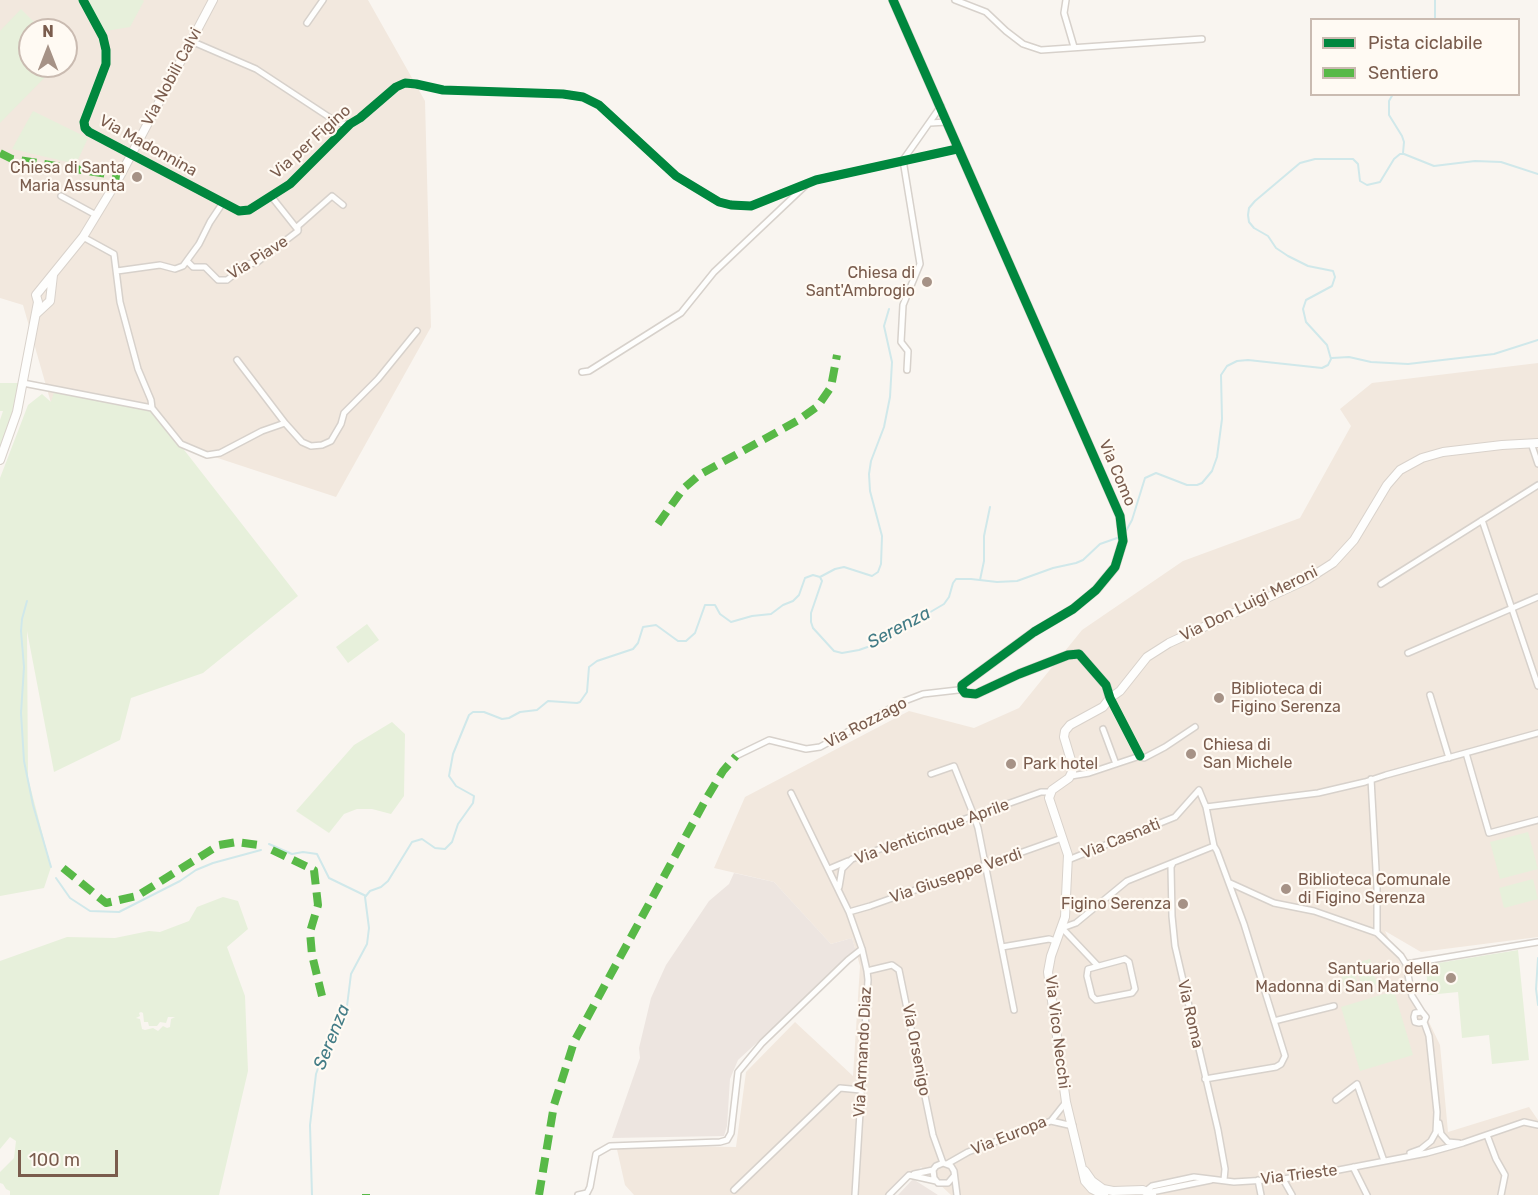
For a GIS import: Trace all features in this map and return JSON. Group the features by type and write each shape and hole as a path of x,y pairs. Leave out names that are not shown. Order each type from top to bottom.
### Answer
{"street":[{"name":"Via Madonnina","path":"83,0 103,37 106,50 105,64 84,122 85,128 222,204"},
{"name":"Via Nobili Calvi","path":"41,290 83,237 131,155 213,0"},
{"path":"307,23 323,0"},
{"name":"Via Como","path":"893,0 1120,516 1123,541 1115,567 1096,590 1073,609 1034,632 962,687"},
{"name":"Via Como","path":"898,0 901,18"},
{"path":"955,0 986,12 1023,44 1041,50 1202,39"},
{"path":"1066,0 1064,13 1074,47"},
{"path":"191,41 256,69 336,121 350,124"},
{"name":"Via per Figino","path":"222,204 239,212 249,210 290,184 350,124 396,87 405,83 443,90 563,94 583,97 599,105 676,176 719,202 731,205 751,206 763,203 808,183"},
{"path":"907,370 908,351 901,342 903,305 920,264 903,160 941,106"},
{"path":"930,123 947,122"},
{"path":"582,372 588,371 681,313 714,272 808,183 957,149"},
{"path":"61,196 96,215"},
{"name":"Via Piave","path":"271,196 298,231"},
{"name":"Via Piave","path":"187,261 193,267 205,267 218,280 227,280 247,264 256,263 298,231 298,226 332,196 343,205"},
{"path":"117,271 160,265 175,269 183,266 199,244 222,204"},
{"path":"83,237 114,254 120,302 138,369 152,408 181,444 207,455 220,453 262,431 285,423"},
{"path":"0,460 17,412 34,318 42,303 50,301 53,274"},
{"path":"42,303 36,295 41,290 46,290 50,294"},
{"path":"237,360 302,442 311,446 322,445 330,441 344,413 378,379 417,331"},
{"path":"23,383 152,408"},
{"path":"1535,443 1538,464"},
{"name":"Via Don Luigi Meroni","path":"1071,776 1073,767 1064,737 1070,725 1102,707 1120,691 1147,657 1169,643 1308,579 1333,563 1354,540 1387,485 1400,470 1422,458 1443,452 1535,443"},
{"path":"1381,584 1538,485"},
{"path":"1482,520 1538,686"},
{"path":"1408,653 1538,597"},
{"path":"962,687 964,693 976,694 1018,674 1068,655 1078,654 1106,685 1110,698 1140,756"},
{"name":"Via Rozzago","path":"736,756 769,740 806,749 820,747 902,702 923,694 958,690 962,687"},
{"path":"1430,695 1449,758"},
{"path":"1050,792 1071,776 1140,756 1144,758 1165,747 1195,726"},
{"path":"1103,729 1116,764"},
{"path":"1205,1079 1281,1064 1285,1056 1230,883 1214,846 1206,807 1318,793 1538,734"},
{"path":"1466,753 1489,833 1538,820"},
{"path":"931,774 954,766 974,816 1014,1010"},
{"path":"1371,779 1377,933"},
{"name":"Via Casnati","path":"1068,860 1175,817 1199,790 1206,807"},
{"name":"Via Armando Diaz","path":"791,792 849,912 867,971 855,1195"},
{"name":"Via Venticinque Aprile","path":"840,894 838,884 842,869 852,859 1041,792 1050,792"},
{"name":"Via Vico Necchi","path":"1050,792 1049,798 1068,860 1065,917 1049,962 1048,972 1066,1102 1085,1181 1104,1195"},
{"name":"Via Giuseppe Verdi","path":"849,912 1062,838"},
{"path":"1098,966 1062,927 1076,923 1127,881 1214,846"},
{"path":"829,868 852,859"},
{"name":"Via Roma","path":"1173,863 1171,867 1172,916 1175,946 1225,1164 1218,1180"},
{"path":"1230,883 1274,903 1323,914 1377,933 1401,956 1406,964 1412,996 1419,1013 1426,1017 1421,1023"},
{"path":"1002,947 1048,939 1056,941"},
{"path":"1406,964 1538,942"},
{"path":"578,1195 586,1193 590,1187 596,1154 610,1146 727,1140 731,1133 738,1072 762,1043 862,949"},
{"path":"1125,959 1129,962 1136,990 1132,993 1096,1000 1092,996 1087,976 1088,969 1098,966 1125,959"},
{"name":"Via Orsenigo","path":"867,971 892,965 899,970 937,1149 945,1163"},
{"path":"1274,1021 1334,1006"},
{"path":"1419,1013 1414,1020 1421,1023 1429,1036 1441,1134 1448,1142 1463,1143"},
{"path":"1336,1100 1357,1084 1384,1161"},
{"path":"734,1190 840,1089 861,1090"},
{"name":"Via Europa","path":"945,1163 1051,1121 1066,1102"},
{"path":"1400,1158 1421,1149 1431,1141 1436,1132 1437,1112"},
{"path":"1051,1121 1073,1126"},
{"path":"1400,1158 1463,1143 1524,1122 1538,1125"},
{"path":"1487,1135 1505,1175 1502,1195"},
{"path":"936,1181 934,1168 937,1149"},
{"path":"956,1194 953,1169 968,1152"},
{"name":"Via Trieste","path":"1148,1193 1218,1180 1234,1182 1283,1179 1400,1158"},
{"path":"889,1195 909,1175 945,1163 953,1169"},
{"name":"Via Vico Necchi","path":"1083,1167 1092,1181 1103,1189 1148,1193"},
{"path":"1353,1167 1367,1195"},
{"path":"909,1175 936,1181 956,1194"},
{"path":"943,1184 948,1183 953,1177"},
{"path":"1283,1179 1292,1195"},
{"path":"1258,1180 1261,1195"},
{"path":"1125,1195 1148,1193"}],"shaded area":[{"path":"0,0 368,0 425,101 431,327 336,497 51,403 23,305 0,298"},
{"path":"1538,363 1538,937 1421,952 1385,931 1440,1045 1448,1132 1529,1107 1538,1120 1538,1195 951,1195 921,1167 893,1195 634,1195 625,1185 616,1145 736,1147 746,1072 795,1022 853,1076 860,966 852,938 831,944 774,882 714,868 745,797 909,711 974,728 1019,708 1082,630 1183,561 1300,518 1351,426 1340,409 1372,383"},
{"path":"734,873 774,882 831,944 852,938 856,952 738,1060 730,1079 727,1126 724,1136 612,1138 640,1058 639,1048 651,998 666,965 709,901 729,884"},
{"path":"913,1179 938,1195 898,1195"}],"green space":[{"path":"86,0 144,1 130,27 106,31"},
{"path":"21,9 30,18 18,18 18,78 44,78 0,123 0,31"},
{"path":"33,111 88,138 76,164 12,149"},
{"path":"0,383 23,383 0,460 0,420 3,411 0,411"},
{"path":"55,389 153,410 298,596 203,673 131,698 120,740 54,772 27,631 28,778 51,867 44,888 0,896 0,478 28,405 42,394 51,402"},
{"path":"367,624 379,640 348,663 336,647"},
{"path":"392,722 405,734 404,796 391,814 372,809 357,809 344,814 329,833 296,811 354,745"},
{"path":"1528,832 1538,869 1500,879 1490,842"},
{"path":"1533,879 1538,899 1504,908 1499,888"},
{"path":"223,897 238,901 248,929 227,947 245,996 248,1071 219,1195 10,1195 10,1191 0,1183 0,1172 14,1158 16,1141 10,1137 0,1149 0,961 67,937 115,938 149,931 160,932 189,921 197,907","holes":["139,1013 143,1013 144,1022 148,1022 149,1026 157,1026 160,1022 166,1023 168,1017 175,1017 171,1019 170,1027 163,1026 158,1031 153,1028 145,1030 142,1029 140,1019 136,1018 140,1016"]},
{"path":"1518,950 1529,1060 1492,1064 1489,1035 1462,1038 1458,992 1428,995 1426,965"},
{"path":"1370,959 1377,984 1362,988 1356,963"},
{"path":"1353,967 1358,987 1345,990 1340,970"},
{"path":"1394,991 1413,1055 1360,1071 1341,1007"}],"waterway":[{"path":"1435,0 1435,18"},
{"path":"1392,96 1389,101 1389,115 1402,136 1403,153"},
{"name":"Serenza","path":"1126,531 1132,520 1145,478 1156,473 1187,485 1197,485 1202,483 1212,471 1217,457 1222,419 1221,375 1227,366 1237,361 1248,360 1322,368 1328,365 1331,359 1327,345 1306,322 1303,309 1306,300 1332,286 1335,277 1333,271 1308,266 1276,248 1268,236 1254,228 1249,222 1249,208 1255,201 1300,163 1315,159 1353,159 1358,164 1360,181 1367,185 1380,182 1394,159 1400,154 1434,166 1475,161 1501,162 1538,174"},
{"path":"820,577 844,567 872,576 878,572 881,564 882,536 870,491 869,474 871,461 884,427 890,397 892,362 884,326 889,309"},
{"path":"1332,358 1349,357 1371,362 1408,364 1494,354 1538,340"},
{"path":"980,580 984,561 984,536 990,507"},
{"name":"Serenza","path":"312,1195 310,1125 316,1074 347,1006 351,974 367,944 369,928 365,897 370,891 381,887 388,881 412,842 422,839 435,848 445,849 452,842 458,824 473,803 474,796 456,786 449,776 453,754 469,715 473,712 484,712 502,719 520,712 537,710 548,701 580,702 587,692 589,667 597,661 633,649 638,643 643,627 656,625 678,641 686,641 695,633 705,605 715,605 720,614 731,622 771,614 793,601 799,595 805,578 813,575 820,577 822,581 811,613 813,628 834,651 842,653 876,644 944,604 956,579 1017,581 1053,568 1076,563 1083,560 1100,544 1120,537"},
{"path":"27,601 21,631 24,667 21,713 24,761 33,805 51,867"},
{"path":"269,844 292,854 303,852 317,854 329,878 366,896"},
{"path":"56,878 70,898 90,911 119,912 180,881 196,870 261,850"},
{"path":"1538,958 1536,989 1538,1005"}],"marked path":[{"path":"0,153 12,159 120,176"},
{"path":"658,524 683,489 699,475 797,421 818,406 831,387 837,355"},
{"path":"539,1195 554,1105 574,1042 706,799 723,771 736,756"},
{"path":"63,868 106,903 137,896 219,845 237,842 259,845"},
{"path":"272,850 314,870 318,905 310,932 312,955 322,996"}],"cycle path":[{"path":"83,0 103,37 106,50 106,64 84,122 85,128 239,211 249,210 290,184 350,124 396,87 405,83 443,90 563,94 583,97 599,105 676,176 719,202 731,205 751,206 816,180 957,149"},
{"path":"893,0 1120,516 1123,541 1115,567 1096,590 1073,609 1034,632 962,685 962,689 965,693 976,694 1019,674 1068,655 1079,654 1106,685 1110,698 1140,756"}],"place":[{"name":"Chiesa di Santa Maria Assunta","path":"137,177"},
{"name":"Chiesa di Sant'Ambrogio","path":"927,282"},
{"name":"Biblioteca di Figino Serenza","path":"1219,698"},
{"name":"Chiesa di San Michele","path":"1191,754"},
{"name":"Park hotel","path":"1011,764"},
{"name":"Biblioteca Comunale di Figino Serenza","path":"1286,889"},
{"name":"Figino Serenza","path":"1183,904"},
{"name":"Santuario della Madonna di San Materno","path":"1451,978"}]}
